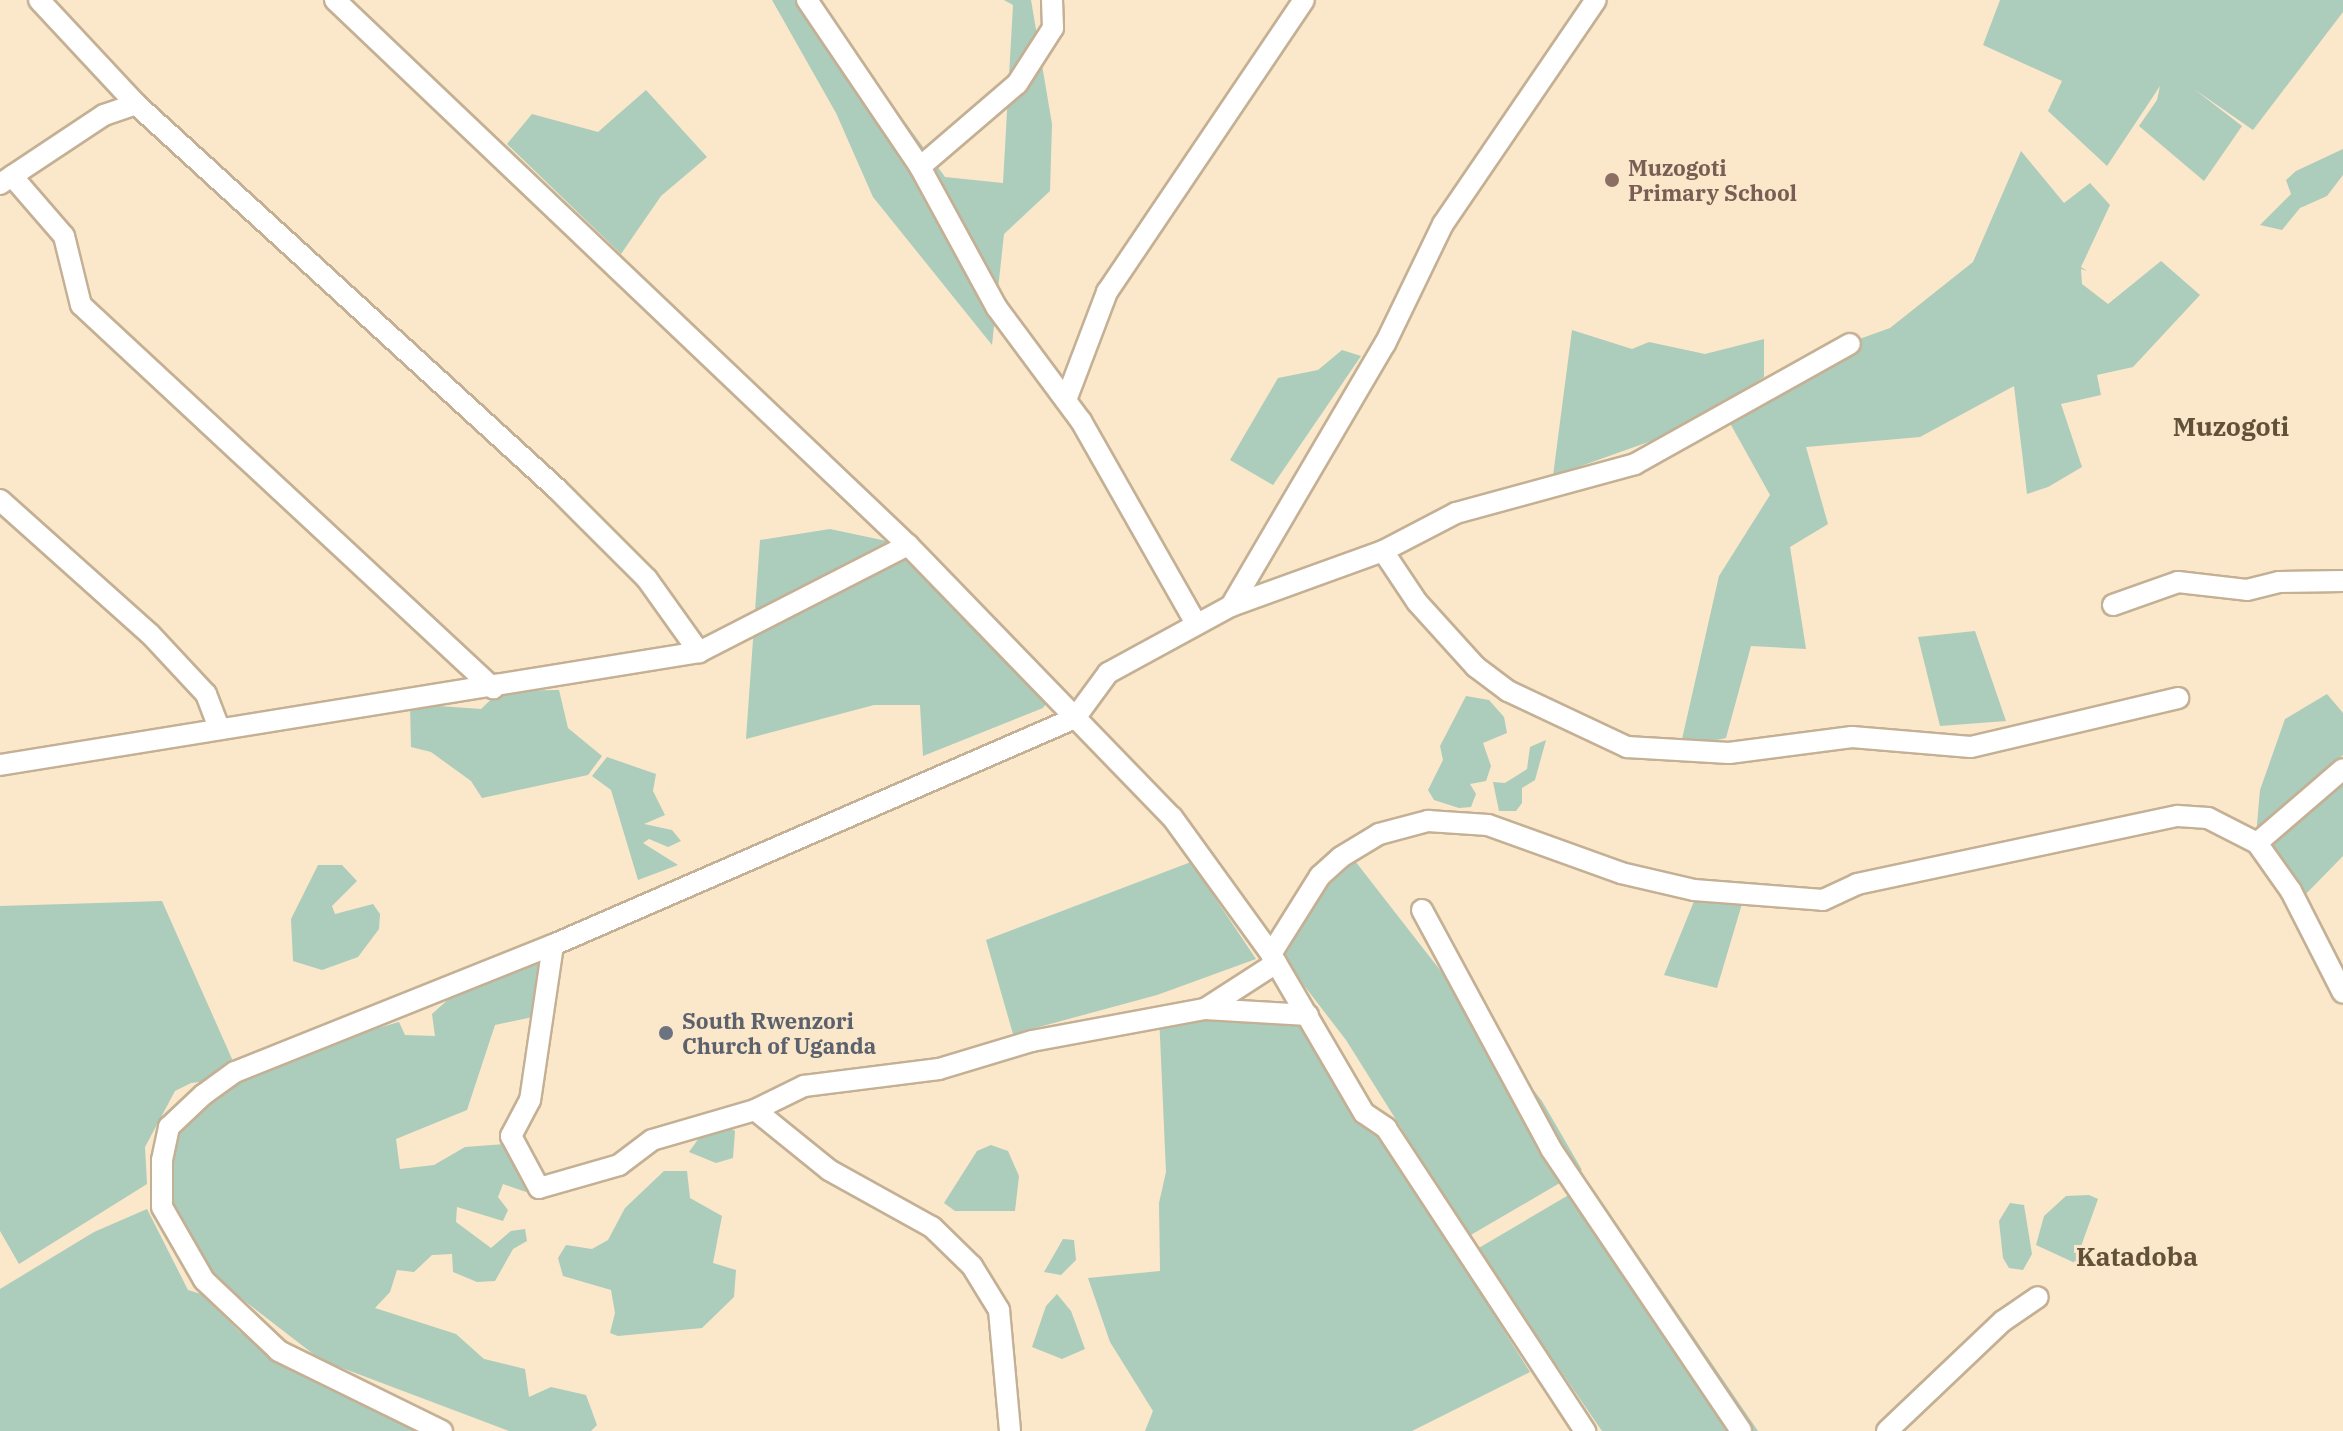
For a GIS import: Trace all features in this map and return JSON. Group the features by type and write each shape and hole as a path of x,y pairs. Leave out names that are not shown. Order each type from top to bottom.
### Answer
{"street":[{"path":"39,0 136,104 557,489 647,579 699,652"},
{"path":"335,0 908,545 1172,817 1273,958 1364,1113 1386,1128 1585,1431"},
{"path":"807,0 920,167 997,308 1066,400 1195,622"},
{"path":"1066,400 1107,292 1304,0"},
{"path":"1231,606 1385,344 1443,224 1596,0"},
{"path":"920,167 1017,84 1044,48 1055,1"},
{"path":"136,104 104,115 6,180 64,236 81,305 493,688"},
{"path":"442,1431 279,1351 204,1280 162,1207 165,1142 186,1109 235,1072 553,945 1075,718 1108,673 1195,622 1383,551 1456,513 1635,464 1850,344"},
{"path":"0,500 150,634 206,694 219,728"},
{"path":"0,765 219,728 493,688 699,652 908,545"},
{"path":"1383,551 1417,602 1476,667 1508,691 1627,747 1729,753 1852,737 1971,747 2178,698"},
{"path":"2113,605 2178,582 2247,590 2279,582 2343,581"},
{"path":"2257,843 2343,769"},
{"path":"1205,1009 1273,958 1320,876 1341,857 1379,834 1428,821 1488,825 1621,873 1694,890 1823,900 1857,884 1935,872 2154,817 2208,818 2257,843 2291,891 2343,993"},
{"path":"1422,910 1551,1149 1741,1431"},
{"path":"553,945 530,1100 511,1136 539,1188 619,1165 652,1140 704,1121 755,1110 804,1086 939,1069 1032,1041 1205,1009 1308,1015"},
{"path":"755,1110 829,1170 932,1227 972,1266 999,1310 1010,1431"},
{"path":"1887,1431 2003,1321 2038,1297"}],"green space":[{"path":"772,0 816,0 945,177 1003,183 1013,5 1004,0 1031,0 1052,124 1050,191 1004,234 992,345 873,197 836,113"},
{"path":"2000,0 2343,0 2343,12 2253,130 2194,89 2242,126 2204,181 2139,126 2157,100 2160,86 2107,166 2048,111 2062,81 1983,45"},
{"path":"646,90 707,157 661,196 621,254 507,144 532,114 598,132"},
{"path":"2343,149 2343,175 2327,196 2300,208 2282,230 2260,225 2291,194 2286,180 2296,171"},
{"path":"2021,151 2064,203 2090,183 2110,205 2081,267 2087,271 2081,269 2082,284 2108,304 2161,261 2200,295 2133,367 2097,375 2101,395 2061,404 2082,467 2048,487 2027,494 2014,386 1920,437 1806,447 1828,524 1790,547 1806,649 1751,646 1726,738 1680,748 1719,576 1770,495 1726,416 1840,346 1890,328 1973,262"},
{"path":"1572,330 1632,349 1649,342 1705,354 1764,339 1764,377 1679,431 1553,476"},
{"path":"1342,350 1361,356 1273,485 1230,460 1278,378 1318,370"},
{"path":"830,529 896,543 1050,698 1043,708 923,756 920,705 874,705 746,739 760,540"},
{"path":"1975,631 2006,721 1940,726 1918,637"},
{"path":"559,690 568,728 602,756 588,775 482,798 471,781 431,752 411,747 410,704 481,709 500,691"},
{"path":"2327,694 2343,713 2343,755 2256,836 2260,790 2285,719"},
{"path":"1466,696 1489,700 1504,717 1507,733 1483,743 1491,766 1486,781 1470,784 1476,794 1471,807 1459,808 1434,800 1428,790 1443,760 1440,746"},
{"path":"1546,740 1535,780 1522,788 1522,803 1516,811 1499,811 1493,782 1505,783 1527,769 1530,747"},
{"path":"607,757 656,774 653,791 665,815 644,824 672,830 681,841 668,847 649,839 643,843 678,865 638,880 611,790 592,776"},
{"path":"2343,773 2343,856 2301,899 2264,844"},
{"path":"1341,843 1542,1101 1582,1170 1469,1236 1346,1040 1276,949 1311,871"},
{"path":"1191,862 1256,959 1157,995 1013,1034 986,940"},
{"path":"318,865 342,865 357,881 332,906 335,914 373,904 380,914 379,929 358,957 322,970 293,961 291,919"},
{"path":"1699,889 1744,897 1717,988 1664,975"},
{"path":"162,901 240,1077 191,1083 175,1091 145,1147 147,1184 19,1264 0,1231 0,906"},
{"path":"541,951 533,1017 495,1025 467,1110 396,1139 400,1169 434,1165 465,1147 505,1144 532,1194 503,1184 498,1197 508,1210 503,1221 457,1207 456,1222 491,1248 511,1231 525,1229 527,1241 513,1249 495,1281 477,1282 453,1272 452,1254 432,1255 414,1272 397,1270 390,1292 375,1308 456,1334 484,1359 525,1369 529,1397 551,1387 586,1395 597,1425 591,1431 509,1431 321,1360 202,1268 166,1194 180,1120 230,1086 322,1044 399,1022 405,1035 435,1036 432,1014 452,996"},
{"path":"1159,1014 1268,1016 1314,1029 1530,1372 1412,1431 1145,1431 1153,1411 1110,1342 1088,1278 1160,1271 1159,1203 1166,1172"},
{"path":"722,1123 735,1131 733,1158 716,1163 689,1152 704,1131"},
{"path":"991,1145 1008,1151 1019,1176 1015,1211 955,1211 944,1203 977,1151"},
{"path":"664,1171 687,1171 690,1198 722,1216 713,1263 736,1270 734,1297 702,1328 618,1336 610,1333 615,1313 611,1290 563,1276 558,1258 566,1245 592,1249 608,1240 625,1208"},
{"path":"1589,1183 1758,1431 1602,1431 1477,1249"},
{"path":"2089,1195 2098,1199 2075,1263 2036,1245 2044,1216 2066,1196"},
{"path":"2010,1203 2024,1205 2032,1254 2023,1270 2009,1268 2003,1258 1999,1221"},
{"path":"147,1209 188,1290 201,1294 240,1332 296,1370 437,1431 0,1431 0,1289 94,1232"},
{"path":"1063,1239 1074,1240 1076,1260 1061,1275 1044,1272"},
{"path":"1057,1294 1071,1311 1085,1349 1062,1359 1032,1347 1046,1306"}],"place":[{"name":"Muzogoti Primary School","path":"1612,180"},
{"name":"South Rwenzori Church of Uganda","path":"666,1033"}],"district":[{"name":"Muzogoti","path":"2231,427"},
{"name":"Katadoba","path":"2137,1257"}]}
